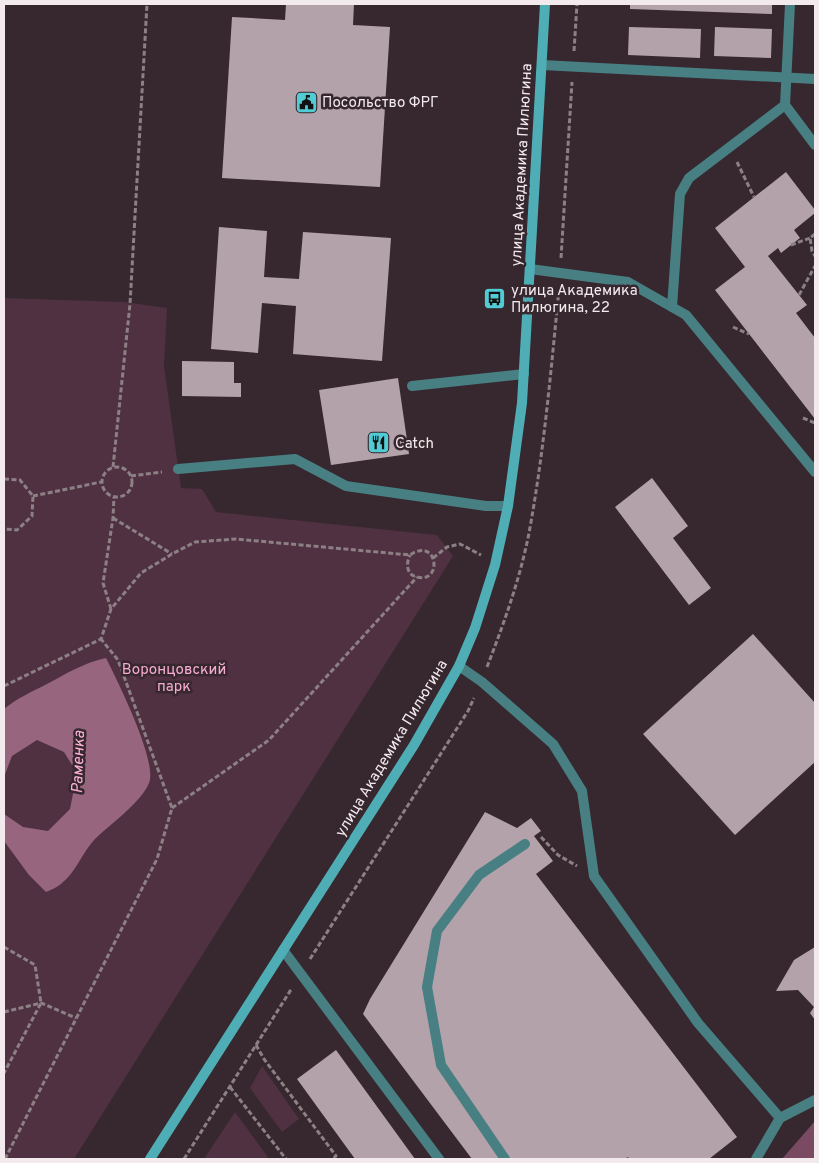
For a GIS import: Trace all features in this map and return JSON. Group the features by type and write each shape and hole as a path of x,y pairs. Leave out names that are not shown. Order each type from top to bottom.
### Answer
{"street":[{"name":"улица Академика Пилюгина","path":"150,1159 414,745 459,666 475,628 495,565 508,506 522,402 545,4"}],"lane":[{"path":"672,307 680,194 689,178 785,105 787,96 786,77 790,4"},
{"path":"542,65 815,79"},
{"path":"785,105 815,145"},
{"path":"530,269 628,282 686,315 815,472"},
{"path":"412,386 524,374"},
{"path":"178,469 295,459 346,486 486,506 508,506"},
{"path":"459,666 482,682 553,744 582,791 594,876 698,1023 780,1118"},
{"path":"505,1159 441,1065 426,987 437,931 479,875 525,844"},
{"path":"283,950 439,1159"},
{"path":"756,1159 780,1118 815,1100"}],"path":[{"path":"114,467 130,304 147,4"},
{"path":"184,1159 468,711 482,682 510,605 529,534 548,403 560,273 577,4"},
{"path":"730,147 754,197"},
{"path":"791,245 810,238 815,234"},
{"path":"810,238 812,251 815,256"},
{"path":"799,295 815,266"},
{"path":"733,327 749,334"},
{"path":"804,418 815,423"},
{"path":"114,467 124,468 131,476 131,486 128,491 124,495 114,497 105,492 101,482 105,472 114,467"},
{"path":"131,476 178,469"},
{"path":"4,479 20,480 33,496 32,516 16,530 4,529"},
{"path":"33,496 101,482"},
{"path":"111,609 103,583 113,518 114,497"},
{"path":"113,518 172,554"},
{"path":"4,686 101,639 111,609 141,573 195,542 236,539 410,555"},
{"path":"434,558 447,548 460,544 484,556"},
{"path":"423,550 434,558 435,566 432,573 425,578 416,577 407,568 407,561 410,555 416,551 423,550"},
{"path":"512,576 517,579"},
{"path":"172,808 269,740 416,577"},
{"path":"5,1159 157,859 172,808 118,660 101,639"},
{"path":"540,835 558,855"},
{"path":"4,947 35,965 41,1003 4,1073"},
{"path":"4,1012 41,1003 76,1018"},
{"path":"256,1045 264,1059 336,1156 333,1159"},
{"path":"230,1086 286,1159"}],"green space":[{"name":"Воронцовский парк","path":"4,298 124,302 167,308 164,366 181,488 202,489 216,512 437,535 453,556 74,1159 4,1159"},
{"path":"262,1066 299,1119 282,1132 250,1088"},
{"path":"235,1112 268,1157 263,1159 204,1159"}],"shaded area":[{"path":"815,1121 815,1159 782,1159"}],"water":[{"name":"Раменка","path":"106,658 127,702 142,740 148,758 149,783 145,791 132,806 94,840 67,879 59,886 46,892 29,875 4,841 4,814 23,827 48,831 70,809 77,773 64,752 37,740 12,756 4,777 4,709 24,696 75,669 90,662"}],"building":[{"path":"286,4 354,4 353,25 390,27 380,187 222,178 232,17 285,20"},
{"path":"630,4 772,4 772,14 630,9"},
{"path":"629,27 701,29 700,58 628,55"},
{"path":"715,27 772,29 771,58 714,56"},
{"path":"786,172 815,210 815,213 794,230 800,238 781,253 778,248 768,256 807,305 796,313 815,338 815,419 715,290 745,267 715,228"},
{"path":"219,227 267,231 264,277 299,279 303,232 391,238 382,361 293,354 296,306 262,303 258,353 211,349"},
{"path":"182,361 234,362 234,383 241,383 241,397 182,396"},
{"path":"398,378 409,454 331,465 319,390"},
{"path":"652,478 688,526 673,538 711,588 689,605 615,507"},
{"path":"753,634 815,703 815,762 735,835 643,734"},
{"path":"485,812 517,828 531,818 541,831 534,836 553,861 536,874 737,1137 709,1159 629,1159 628,1157 625,1159 472,1159 363,1014 370,999"},
{"path":"815,947 815,1020 810,1013 814,1007 798,990 776,991 794,960"},
{"path":"336,1050 415,1159 355,1159 297,1079"}],"place":[{"name":"Посольство ФРГ","path":"306,102"},
{"name":"улица Академика Пилюгина, 22","path":"495,299"},
{"name":"Catch","path":"379,443"}]}
